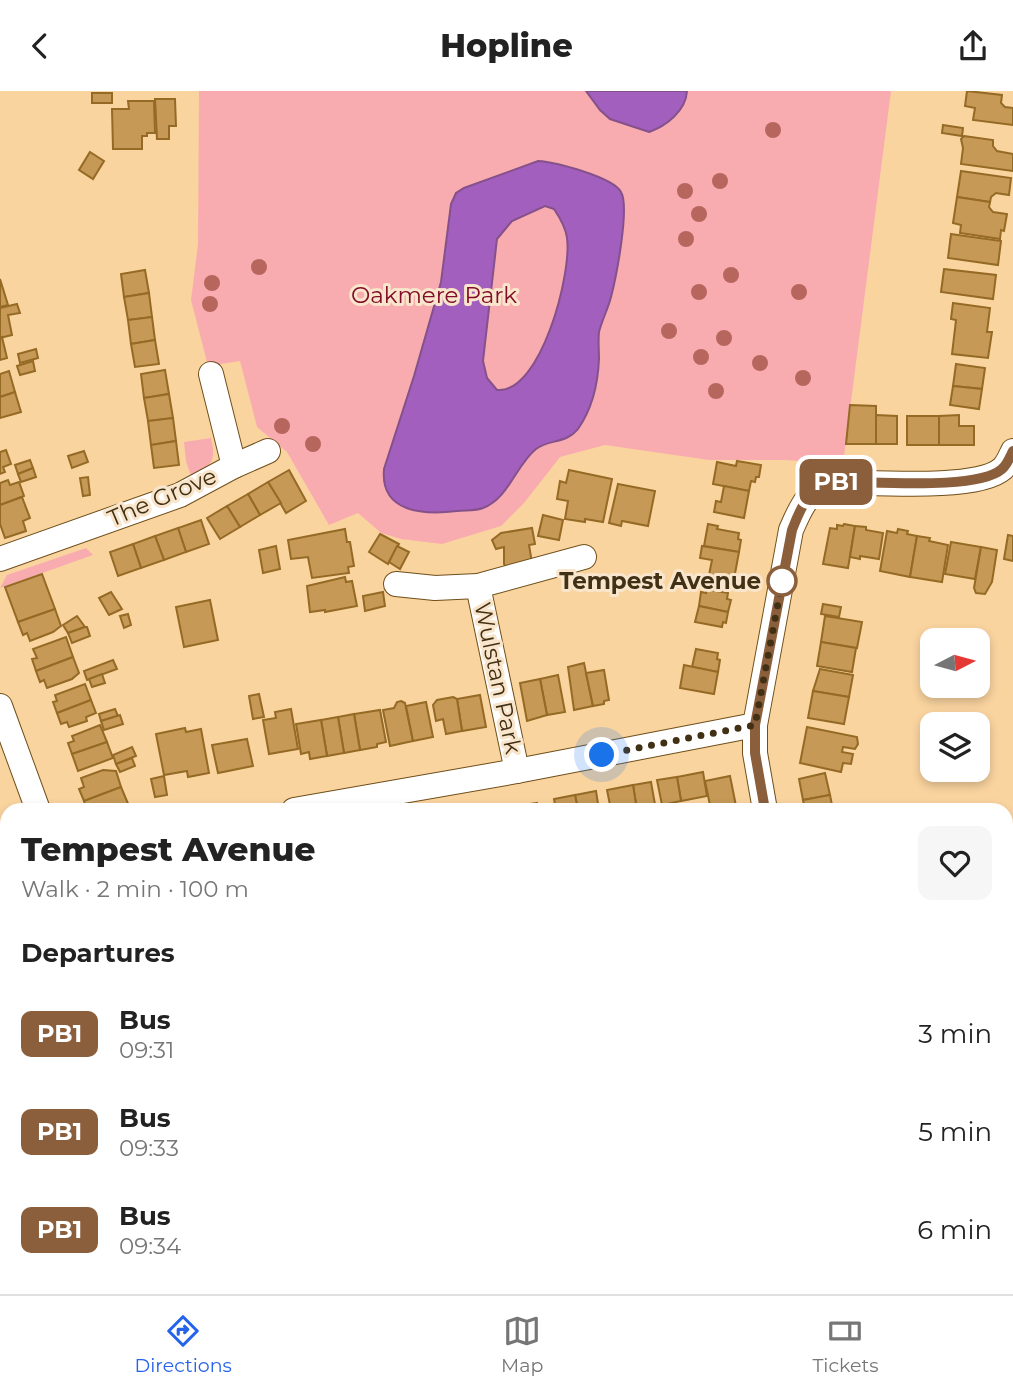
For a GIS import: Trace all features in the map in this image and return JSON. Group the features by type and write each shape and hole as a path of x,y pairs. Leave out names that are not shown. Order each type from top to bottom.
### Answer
{"street":[{"name":"The Grove","path":"0,559 180,495 234,466 211,375"},
{"path":"234,466 268,451"},
{"path":"764,803 755,753 755,725 792,530 803,502 824,484 834,482 967,482 994,474 1008,459"},
{"name":"Wulstan Park","path":"396,584 435,588 478,586 584,557"},
{"name":"Wulstan Park","path":"478,586 517,771"},
{"path":"0,706 35,803"},
{"path":"334,803 755,725"}],"green space":[{"name":"Oakmere Park","path":"199,91 891,91 843,464 784,460 709,460 605,445 560,457 524,503 501,526 442,544 401,539 381,533 358,513 329,525 287,452 257,427 240,361 208,366 191,300 198,244"},
{"path":"211,438 211,462 191,476 184,442"},
{"path":"86,548 93,555 0,588 7,575"}],"shaded area":[{"path":"586,91 687,91 683,105 674,117 649,132 610,119"},
{"path":"538,161 583,171 607,181 621,192 624,212 621,243 611,297 599,332 596,386 591,404 578,429 568,437 536,449 499,497 483,508 444,512 418,511 397,503 389,495 384,469 441,282 451,204 456,193","holes":["545,206 554,209 567,238 559,303 540,353 527,373 513,386 497,390 487,378 483,361 497,239 512,221"]}],"building":[{"path":"967,91 1002,95 1001,103 1005,107 1013,108 1013,125 973,120 975,108 965,106"},
{"path":"92,93 112,93 112,103 92,103"},
{"path":"155,99 175,99 176,126 169,126 169,139 157,139"},
{"path":"128,101 154,101 155,133 142,136 142,149 113,149 112,109 129,109"},
{"path":"943,125 963,128 962,136 942,133"},
{"path":"964,136 993,140 997,151 1013,154 1013,171 961,164 961,139"},
{"path":"90,152 104,161 93,179 79,170"},
{"path":"961,171 1011,178 1009,195 996,193 990,202 957,197"},
{"path":"957,197 990,202 989,207 993,212 1007,214 1000,239 960,233 961,225 953,223"},
{"path":"951,234 1001,241 998,265 948,258"},
{"path":"944,269 996,275 993,299 941,292"},
{"path":"145,270 149,293 124,297 121,274"},
{"path":"0,279 8,305 0,307"},
{"path":"149,293 152,317 128,320 124,297"},
{"path":"953,303 990,308 987,332 992,332 988,358 952,354 956,320 951,319"},
{"path":"17,304 20,313 8,315 12,335 0,338 0,308"},
{"path":"152,317 155,340 131,344 128,320"},
{"path":"2,337 7,358 0,360 0,338"},
{"path":"155,340 159,364 135,367 131,344"},
{"path":"36,349 38,358 20,363 18,354"},
{"path":"33,361 35,371 20,375 17,366"},
{"path":"956,364 985,368 982,389 953,386"},
{"path":"165,370 169,394 144,398 141,374"},
{"path":"9,371 15,392 0,397 0,374"},
{"path":"953,386 982,389 979,409 950,405"},
{"path":"15,392 21,412 0,418 0,397"},
{"path":"169,394 173,418 148,421 144,398"},
{"path":"850,405 876,406 876,444 846,444"},
{"path":"876,415 897,416 897,444 876,444"},
{"path":"959,415 959,426 974,426 974,445 939,445 939,416"},
{"path":"907,416 939,416 939,445 907,445"},
{"path":"173,418 176,441 151,445 148,421"},
{"path":"176,441 179,465 154,468 151,445"},
{"path":"6,450 11,464 3,467 5,472 0,474 0,452"},
{"path":"84,451 88,462 72,468 68,456"},
{"path":"30,460 33,468 18,474 15,465"},
{"path":"737,461 761,465 759,477 756,477 755,482 751,481 749,491 713,484 717,462 736,466"},
{"path":"33,468 36,477 21,482 18,474"},
{"path":"289,470 306,501 286,513 268,482"},
{"path":"569,470 612,479 603,522 565,519 568,501 557,499 560,481 566,483"},
{"path":"88,477 90,495 83,496 80,478"},
{"path":"8,480 10,485 19,482 24,496 0,505 0,483"},
{"path":"268,482 281,503 260,515 248,494"},
{"path":"618,484 655,491 648,526 622,521 621,526 609,523"},
{"path":"724,486 749,491 744,518 714,512 716,501 721,502"},
{"path":"248,494 260,515 240,527 227,506"},
{"path":"22,497 30,518 23,521 26,531 5,538 0,524 0,505"},
{"path":"227,506 240,527 220,539 207,518"},
{"path":"543,515 563,520 559,540 538,536"},
{"path":"201,520 209,544 186,552 178,528"},
{"path":"708,524 718,526 717,529 739,533 739,552 704,546"},
{"path":"837,525 855,526 848,568 823,564 830,528 837,529"},
{"path":"855,526 883,533 879,559 850,557"},
{"path":"178,528 186,552 164,560 155,536"},
{"path":"532,528 535,544 529,545 532,563 506,567 504,547 496,549 492,540 501,533"},
{"path":"345,529 354,566 348,567 349,573 312,578 308,557 291,559 288,540"},
{"path":"898,529 917,536 910,577 880,571 887,531 897,533"},
{"path":"380,534 399,544 388,564 369,552"},
{"path":"1008,535 1013,536 1013,561 1004,559"},
{"path":"155,536 164,560 141,568 133,544"},
{"path":"917,536 948,545 942,582 910,577"},
{"path":"951,542 981,547 975,579 945,574"},
{"path":"133,544 141,568 118,576 110,552"},
{"path":"276,546 280,569 263,573 259,550"},
{"path":"397,546 409,552 400,569 389,562"},
{"path":"702,546 739,552 734,579 709,575 712,560 700,558"},
{"path":"981,547 997,550 992,582 985,594 976,593 974,588"},
{"path":"42,574 55,609 18,622 5,587"},
{"path":"345,577 346,582 352,581 357,606 310,612 307,586"},
{"path":"706,589 728,593 727,599 731,600 728,612 699,606 701,592 706,593"},
{"path":"111,592 122,609 109,615 99,598"},
{"path":"383,592 385,606 365,611 363,596"},
{"path":"210,600 218,640 184,647 176,607"},
{"path":"823,604 841,607 839,617 821,614"},
{"path":"699,606 728,612 726,623 723,622 722,627 695,622"},
{"path":"55,609 61,626 30,641 27,633 23,635 18,622"},
{"path":"128,614 131,625 124,628 120,616"},
{"path":"77,616 85,627 68,633 63,625"},
{"path":"825,616 862,622 857,648 821,642"},
{"path":"85,627 90,636 72,643 68,633"},
{"path":"66,637 73,657 36,671 32,659 37,658 33,649"},
{"path":"821,642 856,648 852,672 817,666"},
{"path":"696,649 718,653 718,672 692,667"},
{"path":"73,657 79,673 72,679 47,688 44,680 40,682 36,671"},
{"path":"113,660 117,669 87,680 84,671"},
{"path":"584,663 593,706 574,710 568,667"},
{"path":"684,665 718,672 714,694 680,688"},
{"path":"820,669 853,675 849,697 813,691"},
{"path":"604,670 609,700 593,706 586,673"},
{"path":"102,674 105,683 92,687 89,679"},
{"path":"558,675 565,712 547,715 540,679"},
{"path":"540,679 547,715 527,721 520,683"},
{"path":"85,684 91,700 57,713 53,702 57,701 55,695"},
{"path":"813,691 849,697 844,724 808,718"},
{"path":"259,694 264,717 253,719 249,696"},
{"path":"480,695 486,727 462,731 457,699"},
{"path":"453,697 457,699 462,731 446,734 443,719 436,721 433,705 437,700"},
{"path":"91,700 96,713 86,717 87,721 69,727 67,722 61,724 57,713"},
{"path":"397,702 405,703 413,741 390,746 383,710 394,708"},
{"path":"426,702 433,737 413,741 406,706"},
{"path":"115,709 118,716 101,721 99,714"},
{"path":"291,709 298,749 269,754 263,720 276,718 275,712"},
{"path":"380,710 386,742 377,744 377,747 360,750 354,714"},
{"path":"354,714 360,750 344,753 338,717"},
{"path":"120,715 123,724 104,730 101,721"},
{"path":"338,717 344,753 327,756 321,720"},
{"path":"321,720 327,756 310,759 309,752 301,754 296,724"},
{"path":"100,725 107,742 72,754 68,743 74,741 72,736"},
{"path":"807,727 857,737 858,744 855,749 843,747 842,752 853,754 851,764 843,763 841,772 800,763"},
{"path":"185,728 186,732 201,729 209,773 188,777 187,771 164,775 156,734"},
{"path":"247,739 253,766 218,773 212,745"},
{"path":"107,742 113,758 78,771 72,754"},
{"path":"132,747 136,756 116,764 113,755"},
{"path":"132,758 135,766 120,772 116,764"},
{"path":"103,770 116,771 121,787 84,801 79,789 84,787 81,778"},
{"path":"703,772 707,796 681,801 677,777"},
{"path":"825,773 830,795 803,800 799,779"},
{"path":"164,776 167,795 155,797 151,779"},
{"path":"730,776 735,803 710,803 705,781"},
{"path":"677,777 681,801 662,803 657,780"},
{"path":"651,782 655,803 636,803 633,785"},
{"path":"633,785 636,803 610,803 607,790"},
{"path":"121,787 128,803 85,803"},
{"path":"596,791 598,803 577,803 575,795"},
{"path":"575,795 577,803 555,803 554,799"},
{"path":"830,795 832,803 804,803 803,800"}],"bus line":[{"name":"PB1","path":"763,803 755,753 755,725 792,530 803,502 824,484 834,482 967,482 994,474 1003,468 1013,451"}],"place":[{"name":"Tempest Avenue","path":"782,581"}],"route":[{"path":"602,755 755,725 783,577 782,581"}]}
